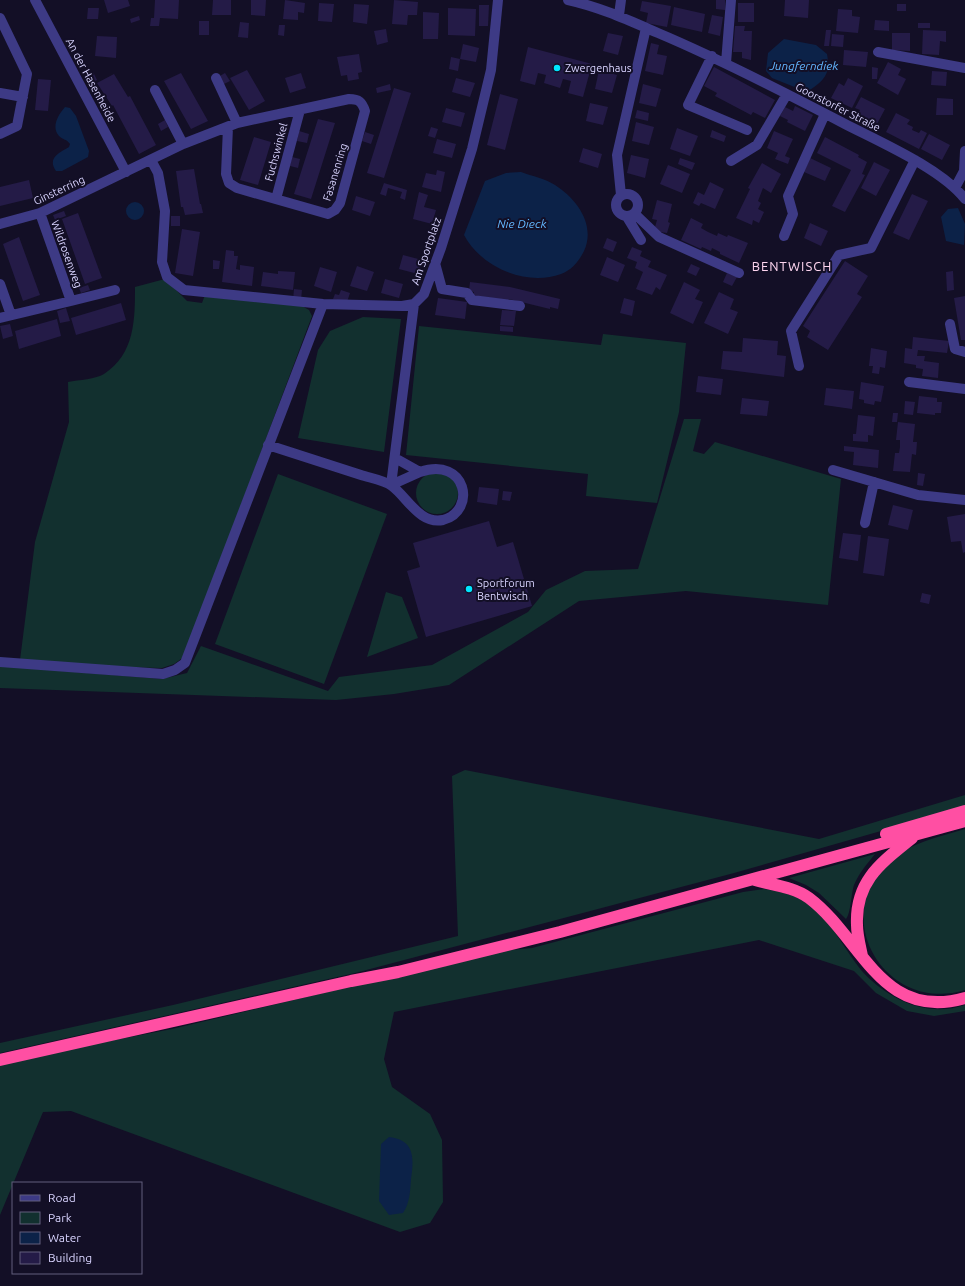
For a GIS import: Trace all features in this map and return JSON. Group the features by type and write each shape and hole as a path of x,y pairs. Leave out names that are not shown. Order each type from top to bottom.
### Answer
{"highway":[{"path":"351,981 395,966 735,878 965,811"},
{"path":"0,1060 351,981 398,972 553,934 754,880 965,820"},
{"path":"862,957 857,928 860,894 872,872 914,835"},
{"path":"754,880 791,889 808,898 827,913 862,957 886,983 910,997 930,1002 946,1002 965,998"}],"street":[{"name":"An der Hasenheide","path":"35,0 126,172"},
{"name":"Am Sportplatz","path":"414,304 424,294 472,149 491,70 498,0"},
{"path":"568,0 591,2 618,15 621,0"},
{"path":"726,63 731,0"},
{"name":"Goorstorfer Straße","path":"618,15 712,56 915,160 955,188 965,199"},
{"path":"0,18 27,74 17,126 0,134"},
{"path":"646,28 617,155 621,195 616,203 616,208 618,212 631,215 659,237 739,273"},
{"path":"878,52 965,68"},
{"path":"712,56 688,105 747,130"},
{"name":"Fasanenring","path":"126,172 183,144 232,125 349,99 358,99 363,104 365,111 340,203 335,210 328,214 237,188 229,183 226,174 232,125 216,78"},
{"path":"155,90 183,144"},
{"path":"0,93 23,97"},
{"path":"731,161 757,144 786,94"},
{"name":"Fuchswinkel","path":"276,199 300,110"},
{"path":"784,236 793,214 788,196 825,114"},
{"path":"955,188 964,171 965,150"},
{"path":"151,160 158,173 166,211 162,262 167,277 184,290 323,304 402,306 414,304 391,485"},
{"path":"799,366 791,332 839,255 871,248 915,160"},
{"name":"Ginsterring","path":"0,224 40,213 126,172"},
{"path":"621,195 626,194 635,196 639,205 631,215"},
{"name":"Wildrosenweg","path":"0,318 72,300 40,213"},
{"path":"631,215 641,240"},
{"path":"435,263 442,288 467,293 472,300 520,306"},
{"path":"0,284 11,315"},
{"path":"72,300 115,290"},
{"path":"0,662 163,674 175,670 186,663 323,304"},
{"path":"950,324 955,349 965,352"},
{"path":"908,382 965,389"},
{"path":"268,445 391,485 425,518 442,520 454,514 461,505 463,497 459,480 453,474 444,469 431,468 391,485"},
{"path":"395,458 420,472"},
{"path":"833,470 918,496 965,500"},
{"path":"865,523 874,482"}],"green space":[{"path":"165,279 187,301 202,303 205,295 302,306 309,310 312,316 184,657 174,664 162,668 118,667 20,660 35,542 69,422 68,382 101,376 114,366 122,356 131,335 135,311 135,287"},
{"path":"363,317 401,319 384,452 298,438 318,350 330,331"},
{"path":"419,326 601,345 603,334 686,343 679,412 657,503 586,496 588,474 406,455"},
{"path":"684,419 701,419 693,451 704,454 715,442 841,479 828,605 686,591 579,601 449,685 394,694 336,700 0,688 0,666 162,679 187,673 201,646 328,691 339,677 432,665 528,612 546,590 585,571 638,569"},
{"path":"433,472 441,472 449,475 455,481 458,493 455,505 449,511 441,514 433,514 425,511 419,505 416,497 416,489 419,481 425,475"},
{"path":"278,474 387,514 324,684 215,644"},
{"path":"386,592 402,597 418,638 367,657"},
{"path":"465,770 819,839 965,795 965,807 734,873 355,973 0,1053 0,1043 173,1005 458,936 452,776"},
{"path":"965,829 965,990 937,994 912,988 891,975 875,957 866,935 864,910 871,886 888,863 905,850 934,838"},
{"path":"875,854 854,885 849,912 846,919 819,893 806,885 789,878"},
{"path":"764,889 791,895 804,901 822,916 834,930 861,970 883,990 908,1003 922,1007 936,1009 965,1005 965,1011 934,1016 907,1011 876,993 854,971 759,940 394,1012 384,1059 392,1087 430,1114 442,1140 443,1202 430,1223 400,1232 71,1111 43,1112 14,1182 12,1182 12,1186 0,1215 0,1062 172,1029 499,951 532,948 743,892"}],"water":[{"name":"Jungferndiek","path":"784,39 816,45 827,54 827,73 817,85 807,92 772,78 766,71 768,53"},
{"path":"65,107 70,108 76,116 89,151 88,157 62,171 56,171 53,163 55,156 69,147 70,144 68,141 59,136 56,129 56,121"},
{"name":"Nie Dieck","path":"521,172 547,181 563,191 577,205 586,222 588,232 584,251 575,265 561,274 533,278 519,276 506,271 493,265 481,256 464,235 485,181 506,173"},
{"path":"135,202 141,205 144,211 141,217 135,220 129,217 126,211 129,205"},
{"path":"958,208 965,224 964,245 946,241 941,217 948,209"},
{"path":"389,1137 398,1139 408,1146 411,1151 412,1164 407,1205 403,1213 389,1215 379,1201 381,1144"}],"building":[{"path":"104,0 128,0 130,6 108,13"},
{"path":"155,0 179,0 178,19 160,18 159,26 150,26 151,18 154,18"},
{"path":"213,0 231,0 231,15 212,15"},
{"path":"251,0 266,0 265,16 251,15"},
{"path":"285,0 305,3 304,13 298,12 298,20 283,19"},
{"path":"394,0 418,2 417,15 408,15 407,25 392,24"},
{"path":"716,0 725,0 725,10 716,9"},
{"path":"785,0 809,0 808,18 784,16"},
{"path":"642,1 671,6 667,27 646,23 648,13 640,11"},
{"path":"319,3 334,4 332,22 318,21"},
{"path":"738,3 754,3 754,22 738,22"},
{"path":"354,4 369,5 367,24 353,22"},
{"path":"897,4 906,4 906,11 897,11"},
{"path":"479,5 489,5 488,26 479,26"},
{"path":"674,7 705,14 702,32 671,25"},
{"path":"88,8 99,8 98,19 87,19"},
{"path":"448,8 476,9 475,36 448,35"},
{"path":"838,9 852,10 852,16 860,17 858,33 836,31"},
{"path":"423,12 439,13 438,39 423,39"},
{"path":"712,15 723,17 720,36 708,33"},
{"path":"139,16 140,20 131,23 130,19"},
{"path":"875,20 889,21 889,31 874,30"},
{"path":"199,21 209,21 209,35 199,35"},
{"path":"240,22 249,23 248,38 238,37"},
{"path":"918,23 930,23 930,28 918,28"},
{"path":"279,25 285,25 284,36 278,35"},
{"path":"735,26 745,26 744,31 752,31 751,60 742,58 742,52 733,52"},
{"path":"386,29 388,42 377,45 374,31"},
{"path":"826,30 831,30 829,46 824,46"},
{"path":"923,30 946,31 946,42 940,41 939,55 922,54"},
{"path":"608,33 623,36 618,55 603,51"},
{"path":"892,33 910,33 910,51 892,50"},
{"path":"832,34 844,35 843,47 831,46"},
{"path":"97,36 117,37 116,58 95,56"},
{"path":"651,43 659,45 657,54 667,56 663,75 645,71"},
{"path":"463,44 479,48 476,62 460,59"},
{"name":"Zwergenhaus","path":"528,47 592,64 583,97 568,93 571,81 563,79 560,88 544,83 546,75 538,73 535,85 520,81"},
{"path":"844,50 868,52 866,67 843,65"},
{"path":"359,54 362,72 358,73 359,79 348,81 347,75 341,76 337,57"},
{"path":"451,57 460,59 458,71 449,69"},
{"path":"888,62 901,69 898,75 906,79 898,95 877,83"},
{"path":"714,67 775,100 765,118 753,112 751,115 715,96 717,93 704,86"},
{"path":"872,67 878,68 877,79 872,79"},
{"path":"247,70 265,101 249,110 230,78"},
{"path":"599,70 617,75 612,93 595,89"},
{"path":"932,71 947,72 946,86 931,85"},
{"path":"93,72 97,80 90,84 86,76"},
{"path":"181,73 208,121 191,129 164,81"},
{"path":"225,73 230,81 222,85 218,77"},
{"path":"301,73 306,88 290,93 285,78"},
{"path":"114,74 128,97 130,96 156,145 139,154 113,105 112,106 97,83"},
{"path":"456,78 475,83 470,97 452,92"},
{"path":"848,78 863,86 852,108 831,98 839,83 844,86"},
{"path":"38,79 51,80 48,111 35,110"},
{"path":"390,84 391,90 377,93 376,88"},
{"path":"643,84 661,89 656,107 639,103"},
{"path":"394,88 411,93 384,178 367,173"},
{"path":"500,94 518,99 505,150 487,145"},
{"path":"861,97 885,109 877,124 858,114 860,110 855,108"},
{"path":"937,98 953,99 953,115 936,115"},
{"path":"590,103 608,107 603,125 586,121"},
{"path":"795,106 813,115 805,131 787,122 788,120 780,116 785,107 793,111"},
{"path":"446,108 465,113 461,127 442,122"},
{"path":"637,110 649,113 648,121 635,118"},
{"path":"896,113 910,120 907,124 913,127 912,130 919,133 921,130 927,133 919,149 886,132"},
{"path":"318,119 335,123 311,199 294,194"},
{"path":"165,120 168,127 161,131 158,124"},
{"path":"636,122 654,127 649,145 632,141"},
{"path":"431,127 438,129 435,138 428,136"},
{"path":"677,128 698,136 690,156 670,149"},
{"path":"712,130 726,136 724,142 710,137"},
{"path":"299,131 309,134 307,143 297,141"},
{"path":"774,131 793,139 785,156 790,158 788,164 775,159 778,153 767,148"},
{"path":"365,132 374,135 371,144 362,141"},
{"path":"929,134 950,145 942,160 921,149"},
{"path":"254,137 271,142 258,185 240,180"},
{"path":"825,137 859,155 858,157 867,162 862,174 865,175 845,212 832,206 851,170 817,153"},
{"path":"437,139 456,144 452,158 433,153"},
{"path":"583,148 602,154 598,168 579,162"},
{"path":"631,155 649,159 645,178 627,173"},
{"path":"292,157 300,159 298,168 290,166"},
{"path":"680,158 695,163 692,170 678,164"},
{"path":"810,158 831,168 825,181 804,172"},
{"path":"874,162 890,170 876,196 861,188"},
{"path":"762,163 781,174 771,193 763,188 758,201 761,203 758,209 764,212 759,223 753,220 752,225 736,218 750,189 748,188"},
{"path":"668,165 690,174 682,193 660,184"},
{"path":"194,169 203,213 185,215 183,207 181,207 176,171"},
{"path":"437,170 445,172 441,192 422,187 426,173 436,175"},
{"path":"29,180 33,198 0,206 0,187"},
{"path":"710,182 724,189 715,209 701,203 699,206 693,203 698,192 704,195"},
{"path":"384,183 407,190 405,200 400,198 402,192 388,188 386,196 380,194"},
{"path":"48,191 51,198 44,201 42,194"},
{"path":"419,192 428,195 424,207 436,210 432,224 413,219"},
{"path":"912,194 928,201 909,240 893,233"},
{"path":"356,196 375,202 370,216 352,210"},
{"path":"657,200 672,204 668,222 670,223 667,233 660,232 655,227 657,220 652,219"},
{"path":"64,211 66,216 55,220 53,215"},
{"path":"78,213 102,278 85,284 62,219"},
{"path":"171,216 180,216 180,226 171,226"},
{"path":"691,218 703,224 701,228 717,236 718,233 727,237 728,235 748,243 739,263 720,254 720,252 712,248 711,251 702,247 701,249 681,240"},
{"path":"810,223 828,231 821,246 804,238"},
{"path":"182,229 200,232 193,276 175,273"},
{"path":"19,237 40,295 23,301 3,244"},
{"path":"607,238 617,242 613,252 603,248"},
{"path":"632,247 642,251 640,256 651,261 648,267 667,275 660,290 656,287 652,295 636,289 643,272 635,268 637,262 627,258"},
{"path":"226,250 234,251 234,256 238,256 236,269 240,270 240,265 254,267 252,286 222,282"},
{"path":"403,255 422,260 418,274 399,269"},
{"path":"607,257 625,265 618,282 600,275"},
{"path":"213,260 220,261 219,269 213,269"},
{"path":"845,261 868,276 857,294 862,297 828,350 807,337 810,331 803,326"},
{"path":"691,264 700,268 696,276 687,272"},
{"path":"357,266 374,272 367,291 350,286"},
{"path":"320,267 337,272 331,292 314,286"},
{"path":"278,271 295,272 293,290 261,286 263,272 278,274"},
{"path":"953,271 954,290 947,291 946,272"},
{"path":"727,273 737,277 732,286 723,282"},
{"path":"385,279 403,284 399,298 381,293"},
{"path":"470,282 510,287 560,299 558,309 550,307 550,309 509,299 474,296 474,292 469,291"},
{"path":"684,282 700,290 695,299 703,302 693,324 670,313"},
{"path":"88,285 90,290 81,293 79,288"},
{"path":"294,289 302,290 301,300 293,300"},
{"path":"341,290 350,293 347,302 333,299 335,294 339,295"},
{"path":"719,292 734,299 730,309 738,312 728,334 704,323"},
{"path":"965,296 965,340 961,340 954,298"},
{"path":"438,298 467,302 465,319 435,315"},
{"path":"624,298 635,301 632,316 620,313"},
{"path":"121,303 126,320 76,335 71,318"},
{"path":"66,308 70,321 60,323 57,311"},
{"path":"502,310 516,311 514,326 500,325"},
{"path":"57,319 61,336 19,349 15,331"},
{"path":"10,324 13,336 3,339 0,326"},
{"path":"500,326 513,327 513,332 500,331"},
{"path":"913,337 949,341 947,353 918,350 917,356 925,356 924,361 939,363 938,378 922,376 923,369 916,368 916,365 904,363 905,348 912,349"},
{"path":"743,338 778,341 777,355 786,356 784,377 721,369 723,351 742,352"},
{"path":"871,348 887,351 885,368 880,367 879,374 872,373 873,366 869,366"},
{"path":"698,376 723,379 721,395 696,392"},
{"path":"861,382 884,386 881,402 875,401 874,405 864,403 864,400 859,399"},
{"path":"826,388 854,391 852,409 824,405"},
{"path":"919,396 937,398 937,402 942,402 941,413 935,413 935,415 917,413"},
{"path":"742,398 769,401 767,416 740,414"},
{"path":"905,401 915,402 913,415 904,414"},
{"path":"893,413 898,413 897,422 892,422"},
{"path":"858,415 875,417 873,436 868,435 868,442 853,441 853,434 856,434"},
{"path":"898,422 915,424 913,442 917,442 916,455 912,454 910,472 893,471 895,453 899,453 900,447 900,440 896,440"},
{"path":"844,446 879,450 878,468 853,465 854,452 844,451"},
{"path":"918,473 925,474 923,486 917,485"},
{"path":"479,487 499,489 497,505 477,502"},
{"path":"503,491 512,492 510,501 502,500"},
{"path":"893,505 913,510 908,530 888,525"},
{"path":"965,514 965,552 963,553 961,541 951,542 947,517"},
{"name":"Sportforum Bentwisch","path":"489,521 497,547 513,542 532,606 426,637 407,571 420,567 413,543"},
{"path":"843,533 861,535 858,561 839,558"},
{"path":"868,536 889,539 884,576 863,573"},
{"path":"922,593 931,595 929,604 920,602"}],"place":[{"name":"Zwergenhaus","path":"557,68"},
{"name":"Sportforum Bentwisch","path":"469,589"}],"district":[{"name":"BENTWISCH","path":"792,266"}]}
